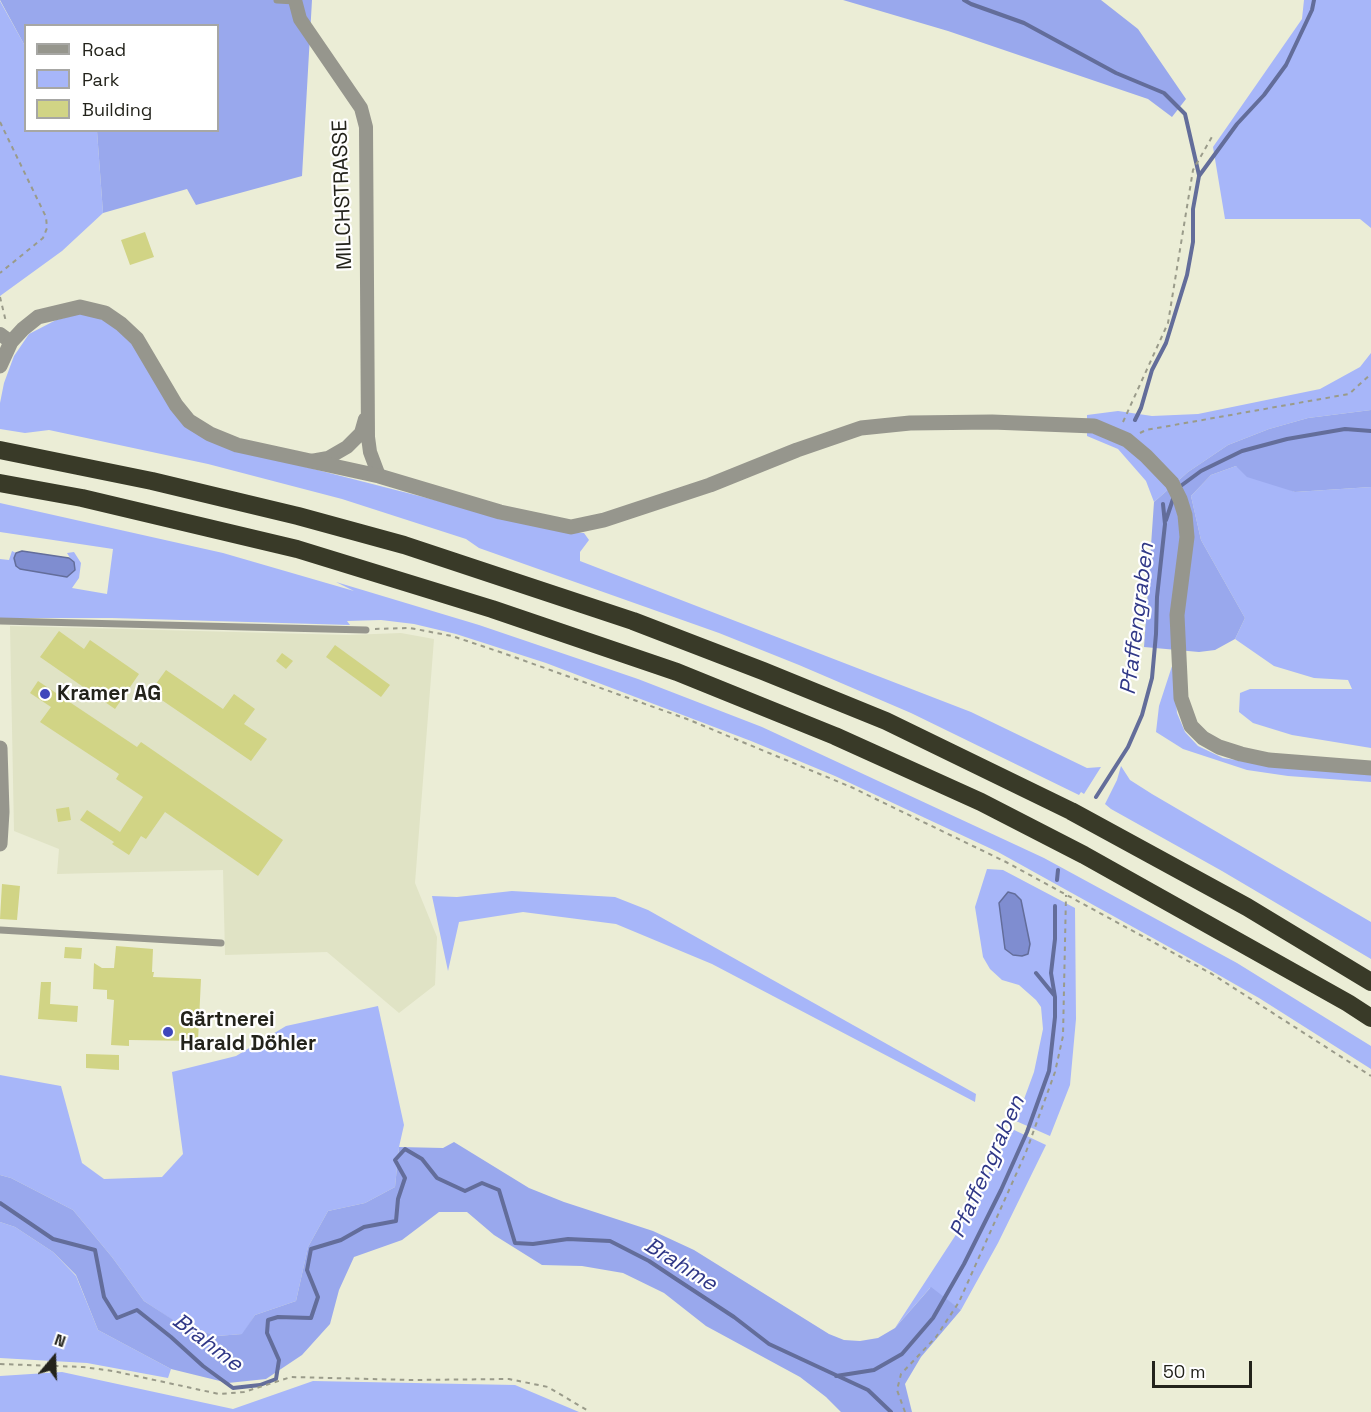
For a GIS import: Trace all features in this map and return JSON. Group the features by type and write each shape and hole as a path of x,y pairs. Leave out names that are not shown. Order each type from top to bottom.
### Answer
{"highway":[{"path":"0,450 152,481 298,516 404,545 633,621 763,671 886,721 1099,825 1247,907 1371,982"},
{"path":"8,484 82,498 297,549 514,616 677,672 835,736 981,802 1084,855 1338,997 1371,1018"}],"street":[{"name":"MILCHSTRASSE","path":"295,1 300,19 361,108 366,128 368,408 370,452 379,476"},
{"path":"0,366 6,338 38,317 80,307 105,313 137,339 176,405 189,421 210,434 237,445 379,476 500,512 571,527 604,520 710,485 797,450 861,428 910,423 1094,426 1122,438 1146,456 1172,483 1185,515 1187,537 1177,615 1181,698 1191,726 1203,738 1219,747 1250,756 1269,760 1371,768"},
{"name":"MILCHSTRASSE","path":"310,461 328,458 347,447 361,433 368,408"},
{"path":"0,748 2,812 0,844"}],"lane":[{"path":"277,0 295,1"},
{"path":"0,621 366,630"},
{"path":"0,930 221,943"}],"path":[{"path":"0,122 46,217 48,228 43,238 0,273"},
{"path":"1122,438 1167,323 1193,170 1213,135"},
{"path":"0,297 6,338"},
{"path":"1122,438 1146,430 1349,394 1371,374"},
{"path":"366,630 410,628 452,636 687,719 851,787 1006,862 1212,974 1371,1076"},
{"path":"905,1412 897,1390 901,1374 936,1337 959,1302 1026,1152 1055,1072 1063,1036 1066,895"},
{"path":"0,1364 83,1367 113,1371 219,1394 251,1390 291,1377 524,1380 548,1388 577,1402 590,1412"}],"shaded area":[{"path":"0,0 312,0 302,176 196,205 187,189 103,213 97,132 219,132 219,24 24,24 24,44"},
{"path":"843,0 1101,0 1138,29 1186,99 1172,117 1148,99 948,31"},
{"path":"1371,410 1371,487 1295,492 1247,477 1236,466 1211,475 1191,496 1201,540 1245,618 1235,639 1215,650 1199,652 1144,647 1154,502 1188,472 1228,445 1269,429 1308,418"},
{"path":"22,551 69,558 74,562 75,570 67,577 20,569 16,566 14,558 16,553"},
{"path":"10,626 349,635 401,633 434,639 415,883 437,937 435,985 399,1013 327,952 225,955 223,870 57,874 59,849 14,831"},
{"path":"1008,892 1015,894 1021,900 1030,944 1028,954 1022,956 1013,955 1005,949 999,903"},
{"path":"454,1142 529,1188 653,1231 694,1250 829,1334 844,1340 860,1341 878,1338 895,1328 931,1287 961,1310 921,1357 905,1384 912,1412 841,1412 800,1377 706,1326 664,1293 623,1273 582,1266 542,1265 494,1235 467,1212 439,1212 402,1240 354,1257 339,1290 330,1324 302,1355 266,1379 228,1383 171,1369 98,1330 76,1275 53,1252 15,1227 0,1222 0,1175 11,1178 73,1210 112,1257 144,1301 181,1325 217,1336 242,1334 255,1315 296,1301 308,1247 328,1211 365,1203 395,1187 399,1147 443,1148"}],"green space":[{"path":"1304,0 1371,0 1371,228 1360,219 1225,219 1213,147 1302,19"},
{"path":"0,1 24,44 24,132 97,132 103,213 62,251 0,296"},
{"path":"83,313 109,322 131,340 177,416 251,453 517,521 567,532 584,533 589,540 580,552 580,561 971,712 1087,768 1101,767 1084,794 1081,792 1079,795 911,713 799,665 719,633 479,548 466,539 342,499 208,464 49,430 25,433 0,429 0,403 4,383 14,356 29,334 56,320"},
{"path":"1371,353 1371,410 1308,418 1269,429 1228,445 1188,472 1154,502 1146,481 1118,449 1087,436 1087,415 1118,411 1152,416 1198,414 1320,389 1360,367"},
{"path":"1236,466 1295,492 1371,487 1371,748 1292,735 1253,723 1239,712 1240,693 1250,689 1352,689 1348,680 1314,678 1274,666 1235,639 1245,618 1201,540 1191,496 1211,475"},
{"path":"0,503 223,553 354,591 336,582 479,625 638,679 762,727 1044,858 1237,963 1371,1046 1371,1069 1259,998 998,852 835,776 751,741 546,663 456,634 414,624 381,620 347,621 350,625 112,618 0,618 0,559 9,560 12,551 16,553 14,558 20,569 67,577 75,570 75,566 67,553 74,552 81,563 79,578 72,588 107,594 113,549 0,532"},
{"path":"1173,663 1177,713 1185,732 1198,746 1223,758 1261,764 1371,774 1371,782 1288,776 1247,770 1183,749 1156,732 1159,706"},
{"path":"1121,766 1130,780 1152,794 1371,922 1371,959 1111,809 1105,804"},
{"path":"987,869 1003,870 1075,908 1076,1019 1070,1085 1050,1136 1016,1121 1034,1072 1043,1029 1041,1007 1019,985 1002,980 990,969 983,957 975,907"},
{"path":"512,891 615,897 648,910 976,1094 975,1102 712,964 616,924 523,912 459,922 448,971 432,896 457,897"},
{"path":"378,1006 404,1125 395,1187 365,1203 328,1211 308,1247 296,1301 255,1315 243,1334 217,1336 180,1325 144,1301 112,1257 73,1210 11,1178 0,1175 0,1075 61,1086 82,1163 104,1179 162,1177 183,1154 172,1072 236,1056 286,1026"},
{"path":"1012,1129 1046,1145 998,1243 961,1310 930,1288 895,1328 957,1233"},
{"path":"0,1222 15,1227 53,1252 76,1276 98,1330 171,1369 168,1378 87,1363 0,1358"},
{"path":"62,1372 233,1409 313,1381 515,1385 579,1412 0,1412 0,1376"}],"building":[{"path":"145,232 154,257 130,265 121,240"},
{"path":"59,631 84,649 90,640 139,674 115,709 40,657"},
{"path":"335,645 390,685 381,697 326,657"},
{"path":"282,653 293,661 286,669 276,661"},
{"path":"166,670 223,709 234,694 255,709 244,724 267,739 251,761 150,692"},
{"path":"38,681 137,747 141,742 283,840 258,876 165,812 146,839 141,836 129,855 112,844 114,842 80,820 87,810 120,832 143,797 116,779 119,774 40,722 51,707 30,693"},
{"path":"69,807 71,820 58,822 56,809"},
{"path":"2,884 20,886 17,920 0,919"},
{"path":"116,946 153,949 153,977 201,979 198,1041 129,1040 129,1046 111,1045 114,1000 107,999 107,990 93,989 94,963 102,968 114,968"},
{"path":"65,947 82,948 81,959 64,958"},
{"path":"41,982 51,982 50,1004 78,1006 77,1022 38,1019"},
{"path":"86,1054 119,1055 119,1070 86,1068"}],"waterway":[{"path":"964,0 1024,23 1116,73 1164,93 1185,114 1199,175"},
{"name":"Pfaffengraben","path":"1135,420 1141,408 1152,370 1166,343 1187,275 1193,242 1193,209 1199,176 1237,124 1264,95 1286,65 1312,10 1314,0"},
{"path":"1182,485 1201,471 1242,451 1287,439 1345,429 1371,431"},
{"path":"1166,520 1173,499"},
{"name":"Pfaffengraben","path":"1096,797 1128,747 1142,715 1152,678 1157,597 1165,524 1163,504"},
{"name":"Pfaffengraben","path":"1057,880 1058,870"},
{"name":"Pfaffengraben","path":"836,1376 874,1370 902,1354 933,1318 964,1264 1001,1190 1027,1132 1049,1071 1055,1017 1055,997 1051,973 1055,939 1055,906"},
{"path":"1036,973 1054,995"},
{"name":"Brahme","path":"0,1203 53,1239 95,1250 104,1297 117,1318 137,1310 203,1366 233,1388 260,1385 276,1379 279,1360 267,1333 268,1320 278,1317 311,1318 318,1297 307,1270 311,1249 341,1240 364,1227 396,1221 398,1199 405,1178 395,1160 405,1149 422,1159 437,1178 465,1191 482,1183 499,1190 515,1243 533,1244 568,1239 610,1241 649,1261 734,1317 769,1344 868,1390 891,1412"}],"place":[{"name":"Kramer AG","path":"45,694"},
{"name":"Gärtnerei Harald Döhler","path":"168,1032"}]}
